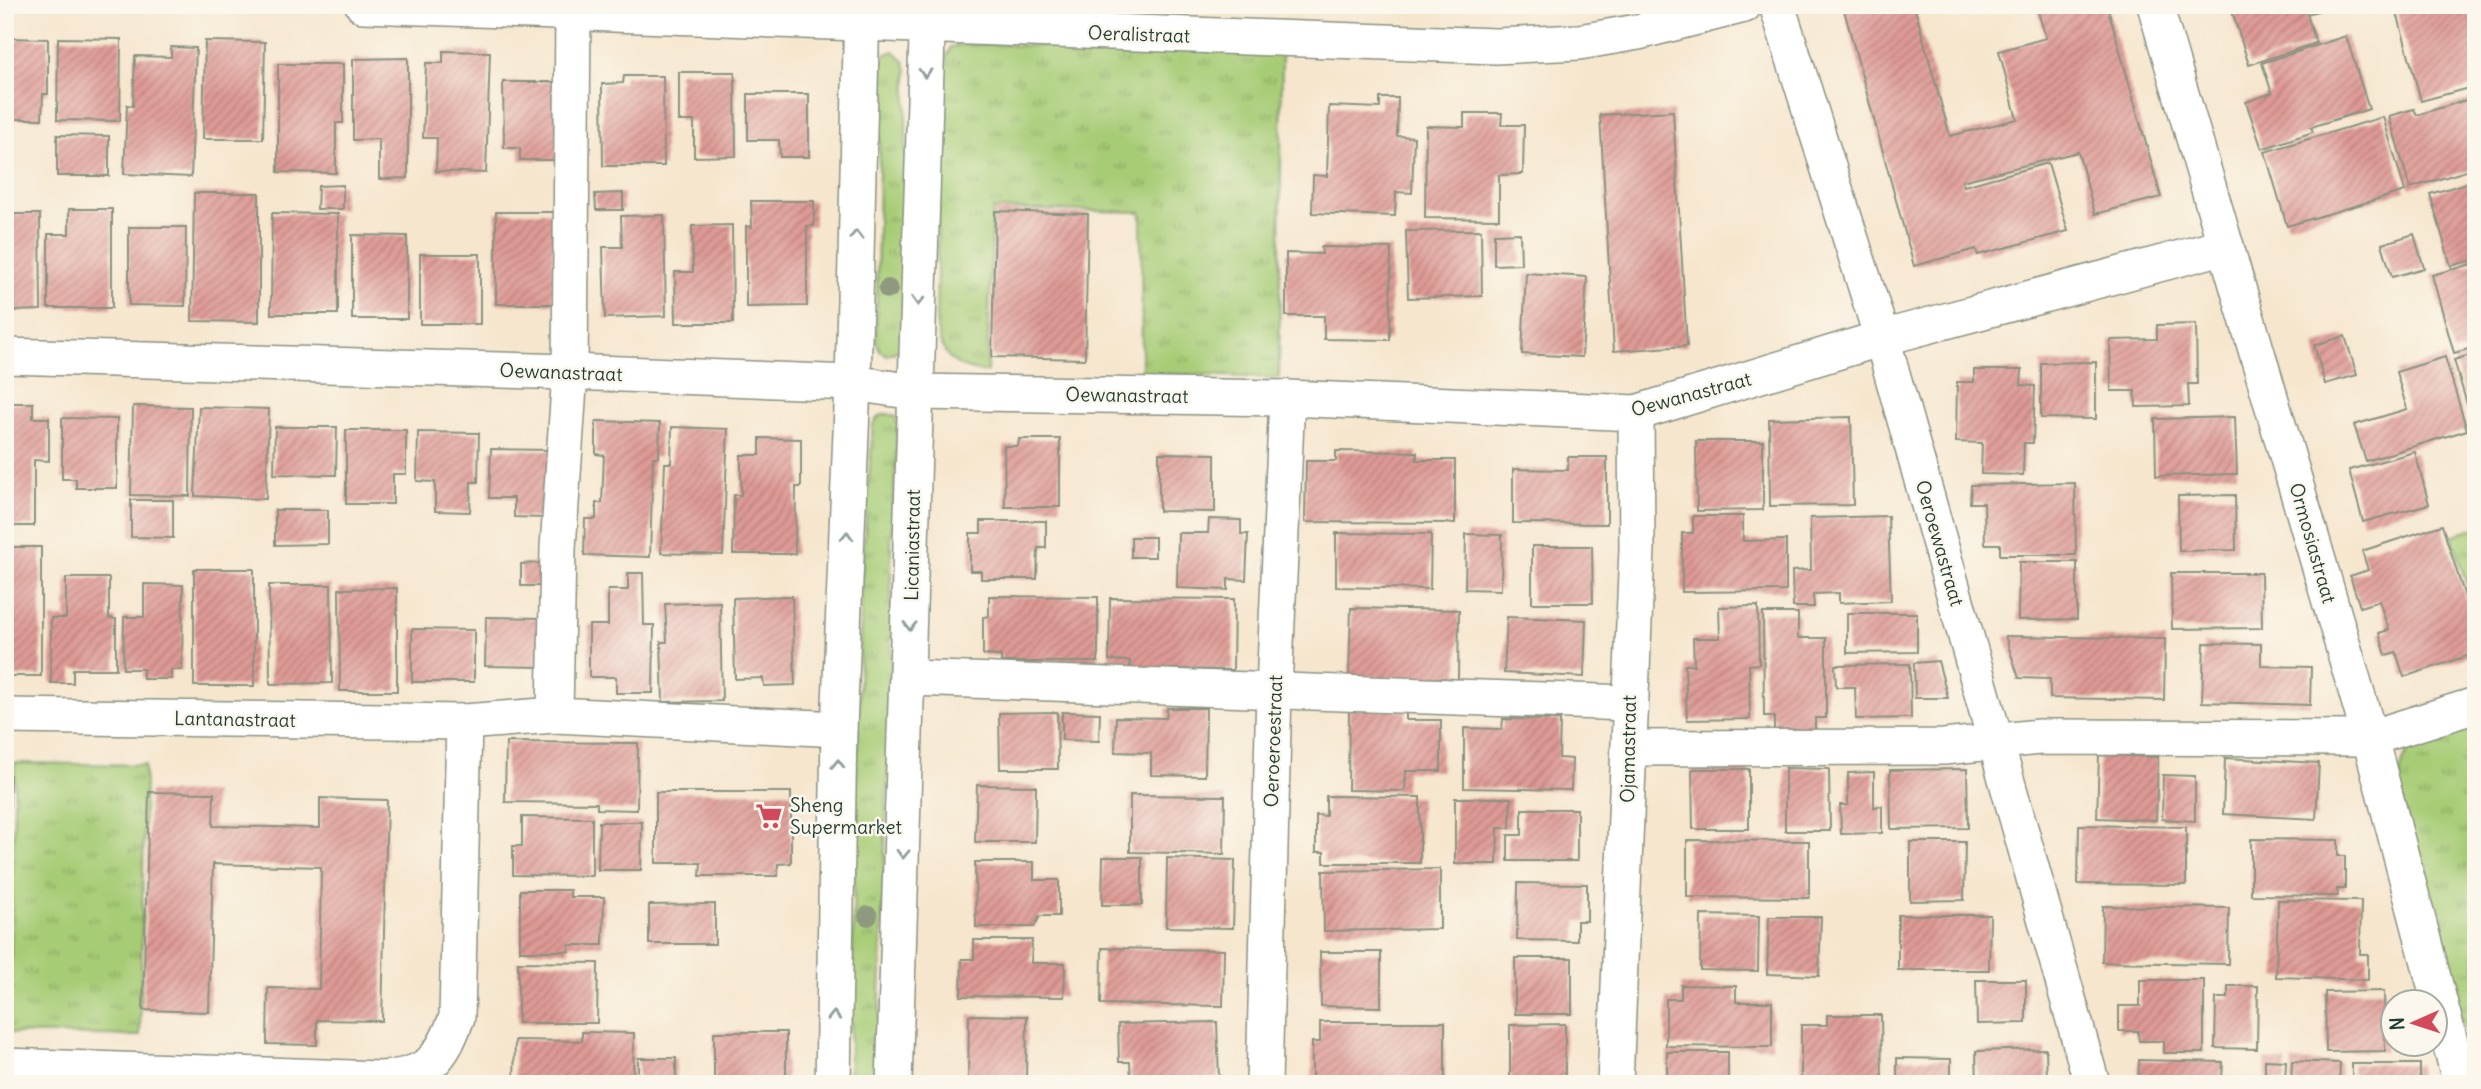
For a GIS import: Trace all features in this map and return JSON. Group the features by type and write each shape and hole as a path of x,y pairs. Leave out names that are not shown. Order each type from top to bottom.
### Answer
{"street":[{"name":"Oeralistraat","path":"363,5 573,13 927,15 1496,46 1579,41 1638,32 1744,5"},
{"name":"Oeroewastraat","path":"1777,5 1881,338 2092,1084"},
{"name":"Ormosiastraat","path":"2155,5 2370,738 2461,1084"},
{"path":"555,715 558,548 570,372 573,13"},
{"path":"833,1084 839,729 853,383 862,14"},
{"name":"Licaniastraat","path":"894,1084 909,678 927,15"},
{"name":"Oewanastraat","path":"5,356 570,372 853,383 915,391 1287,398 1636,413 1881,338 2226,246"},
{"name":"Oeroeroestraat","path":"1264,1084 1274,689 1287,398"},
{"name":"Ojamastraat","path":"1615,1084 1629,748 1628,703 1637,549 1636,413"},
{"path":"909,678 1628,703"},
{"path":"1629,748 1944,747 2039,737 2370,738 2476,705"},
{"name":"Lantanastraat","path":"5,716 464,722 555,715 839,729"},
{"path":"5,1066 380,1079 431,1076 457,1017 464,722"}],"green space":[{"path":"968,44 1282,52 1279,378 1142,373 1141,212 993,209 987,372 965,368 950,358 940,342 936,319 941,69 951,47"},
{"path":"894,51 904,61 907,70 903,343 900,350 887,355 880,351 876,340 881,62 884,55"},
{"path":"879,416 895,416 898,424 891,544 891,672 877,1084 849,1084 862,572 873,424"},
{"path":"2476,528 2476,616 2452,536"},
{"path":"2476,720 2476,1073 2398,787 2406,754 2420,737"},
{"path":"15,763 145,765 140,1036 9,1033"}],"building":[{"path":"1849,5 1914,5 1950,136 2017,119 1999,51 2046,38 2036,5 2107,5 2161,197 2095,214 2078,152 1962,181 1964,186 2048,163 2068,231 1978,255 1976,249 1914,266 1844,10 1850,8"},
{"path":"2230,5 2324,5 2325,9 2307,14 2316,43 2249,65"},
{"path":"2395,5 2476,5 2476,86 2421,101"},
{"path":"2346,36 2369,109 2311,127 2313,132 2262,149 2246,102 2272,93 2262,63"},
{"path":"5,38 48,39 48,94 43,94 42,119 5,119"},
{"path":"58,38 121,39 120,121 57,120"},
{"path":"205,41 265,42 263,139 203,139"},
{"path":"171,47 196,48 191,177 124,174 127,105 133,106 135,56 171,57"},
{"path":"443,51 490,52 486,173 436,171 437,138 423,138 426,63 443,63"},
{"path":"408,58 408,178 379,179 379,139 353,140 353,59"},
{"path":"278,64 343,64 343,123 336,123 336,173 278,172"},
{"path":"679,72 735,72 736,156 694,157 694,121 679,121"},
{"path":"624,76 663,76 664,166 603,166 602,84 623,83"},
{"path":"503,82 557,82 557,160 520,160 520,148 504,148"},
{"path":"748,94 809,94 809,157 780,157 779,140 748,140"},
{"path":"2476,97 2476,168 2410,188 2389,116 2414,109 2417,115"},
{"path":"1380,98 1398,98 1397,136 1414,137 1412,193 1396,192 1395,216 1312,213 1313,175 1327,176 1329,106 1380,108"},
{"path":"1673,111 1687,346 1614,351 1600,115"},
{"path":"1464,113 1502,113 1501,125 1524,125 1523,174 1499,175 1499,219 1425,218 1426,126 1464,127"},
{"path":"2383,117 2405,191 2287,226 2265,152"},
{"path":"57,135 109,136 109,176 57,176"},
{"path":"2476,180 2476,259 2451,266 2430,194"},
{"path":"343,185 343,209 317,209 318,186"},
{"path":"194,193 259,193 259,322 192,321"},
{"path":"623,193 623,210 596,210 595,194"},
{"path":"751,201 814,201 814,226 807,226 807,306 746,307 746,226 752,227"},
{"path":"69,209 112,209 112,308 48,308 48,234 69,234"},
{"path":"995,211 1088,214 1085,359 992,357"},
{"path":"496,212 554,212 553,304 496,304"},
{"path":"272,213 338,214 338,314 271,314"},
{"path":"5,214 40,214 41,310 13,311 14,296 5,296"},
{"path":"664,215 666,316 605,318 603,247 622,247 621,216"},
{"path":"732,225 733,323 676,323 675,272 693,272 692,226"},
{"path":"129,227 186,227 185,306 129,305"},
{"path":"1481,230 1482,296 1408,298 1406,231"},
{"path":"1520,233 1521,264 1494,265 1494,234"},
{"path":"2414,234 2424,268 2392,277 2382,244"},
{"path":"352,235 407,236 407,319 352,319"},
{"path":"1321,247 1391,248 1390,340 1324,339 1324,316 1286,316 1286,253 1322,254"},
{"path":"420,254 480,254 480,324 420,324"},
{"path":"2476,263 2476,347 2454,353 2432,275"},
{"path":"1526,273 1587,277 1582,357 1522,354"},
{"path":"2196,324 2197,384 2188,384 2189,406 2136,407 2135,391 2111,391 2110,340 2157,339 2157,325"},
{"path":"2345,336 2357,375 2325,384 2314,345"},
{"path":"2476,353 2476,432 2475,432 2454,360"},
{"path":"2445,357 2467,430 2366,461 2354,425 2407,409 2396,372"},
{"path":"2096,362 2096,419 2041,418 2041,363"},
{"path":"1974,370 2022,370 2021,385 2035,386 2033,443 2024,443 2023,475 1981,474 1982,443 1956,442 1957,382 1974,382"},
{"path":"5,403 33,403 33,418 49,418 49,461 34,460 34,526 5,526"},
{"path":"133,406 191,407 190,496 131,495"},
{"path":"199,407 269,409 266,499 195,496"},
{"path":"1851,417 1853,505 1770,506 1769,419"},
{"path":"2235,417 2237,474 2156,476 2155,419"},
{"path":"62,418 117,419 117,488 76,488 76,479 62,479"},
{"path":"596,421 660,423 659,457 653,457 650,557 584,555 585,519 596,519 596,503 602,503 604,455 596,454"},
{"path":"275,427 337,427 336,475 274,474"},
{"path":"672,427 728,429 723,555 661,553 665,463 671,463"},
{"path":"346,430 406,430 406,474 393,474 393,504 346,504"},
{"path":"418,432 479,433 478,482 471,482 470,512 435,511 435,482 417,481"},
{"path":"760,438 801,439 801,487 796,487 795,554 733,554 734,495 741,495 741,455 760,455"},
{"path":"1019,439 1060,439 1060,507 1005,507 1004,446 1018,446"},
{"path":"1696,441 1763,441 1763,510 1697,511"},
{"path":"491,449 551,450 550,500 543,500 543,518 514,517 514,498 489,498"},
{"path":"1336,451 1417,452 1417,460 1455,460 1455,523 1305,522 1306,461 1336,461"},
{"path":"2415,452 2429,504 2363,522 2349,470"},
{"path":"1159,453 1215,454 1215,512 1159,511"},
{"path":"1568,457 1607,457 1607,524 1513,523 1513,469 1568,470"},
{"path":"2075,483 2076,555 2000,555 2000,544 1985,544 1984,503 1970,503 1971,485"},
{"path":"2235,495 2236,550 2179,551 2178,496"},
{"path":"131,500 173,500 173,538 131,537"},
{"path":"275,510 328,510 328,544 275,545"},
{"path":"1693,516 1743,516 1743,541 1786,540 1786,591 1682,592 1682,533 1693,533"},
{"path":"1888,516 1891,601 1839,603 1839,593 1813,594 1814,607 1793,607 1792,571 1811,570 1810,518"},
{"path":"1209,519 1241,520 1241,534 1248,534 1246,580 1228,579 1228,590 1177,588 1178,533 1208,533"},
{"path":"981,521 1046,521 1046,548 1038,548 1037,579 981,579 981,571 970,571 970,533 981,533"},
{"path":"2442,525 2476,631 2476,653 2404,677 2396,652 2386,655 2379,633 2389,630 2379,601 2360,607 2350,576 2368,570 2362,551"},
{"path":"1336,533 1431,534 1430,589 1336,587"},
{"path":"1466,534 1502,535 1501,590 1465,589"},
{"path":"1131,537 1155,537 1155,557 1131,557"},
{"path":"1532,546 1592,546 1593,603 1532,603"},
{"path":"5,547 41,547 41,676 5,676"},
{"path":"2019,562 2077,562 2077,619 2018,620"},
{"path":"541,563 542,586 521,586 521,564"},
{"path":"194,569 254,569 254,686 194,686"},
{"path":"628,573 643,573 644,625 654,625 653,693 616,693 616,677 589,677 589,625 608,625 608,590 628,590"},
{"path":"2171,573 2261,573 2262,628 2172,629"},
{"path":"66,578 109,578 109,618 116,619 116,669 73,669 73,683 51,683 51,618 66,618"},
{"path":"144,584 183,585 182,670 171,670 171,679 143,679 143,669 123,669 124,617 144,617"},
{"path":"269,585 331,585 332,683 270,684"},
{"path":"397,588 397,691 340,691 339,589"},
{"path":"792,596 795,685 764,686 763,678 735,679 733,598"},
{"path":"989,596 1098,597 1098,662 1001,662 1001,656 983,655 983,617 989,616"},
{"path":"1110,598 1234,599 1233,670 1130,669 1130,661 1109,660"},
{"path":"720,602 722,701 663,702 661,642 667,642 665,604"},
{"path":"1758,606 1759,664 1749,665 1750,719 1687,720 1685,665 1694,665 1693,638 1720,638 1719,607"},
{"path":"1351,608 1459,610 1458,679 1349,677"},
{"path":"1763,613 1798,613 1798,638 1826,638 1826,718 1815,718 1815,731 1774,732 1774,716 1764,716"},
{"path":"1847,613 1917,613 1917,652 1847,653"},
{"path":"486,617 543,618 542,667 485,666"},
{"path":"1507,617 1586,620 1584,677 1504,673"},
{"path":"412,629 474,630 474,682 412,682"},
{"path":"2005,636 2165,639 2164,700 2050,698 2050,679 2019,678"},
{"path":"2204,643 2261,644 2261,666 2311,667 2310,705 2202,702"},
{"path":"1938,661 1948,698 1915,698 1914,663"},
{"path":"1910,664 1911,718 1856,719 1855,687 1836,687 1835,665"},
{"path":"1167,708 1206,708 1205,776 1151,775 1151,753 1115,752 1116,717 1166,718"},
{"path":"1349,709 1406,710 1406,720 1441,720 1441,771 1406,771 1405,791 1348,790"},
{"path":"1057,712 1058,769 1000,769 999,713"},
{"path":"1062,712 1100,713 1099,741 1062,740"},
{"path":"1503,719 1560,720 1559,758 1572,759 1571,790 1464,788 1464,728 1502,729"},
{"path":"506,742 638,743 637,810 597,809 597,803 505,802"},
{"path":"2099,755 2158,757 2156,820 2097,818"},
{"path":"2225,758 2319,763 2316,819 2223,814"},
{"path":"1785,768 1829,769 1830,831 1785,831"},
{"path":"1692,769 1749,769 1749,829 1693,829"},
{"path":"1967,769 1968,828 1891,829 1890,770"},
{"path":"1874,772 1874,807 1882,806 1882,833 1841,834 1840,805 1848,805 1848,773"},
{"path":"5,775 10,775 9,838 5,838"},
{"path":"2163,775 2195,776 2195,821 2162,819"},
{"path":"977,785 1036,786 1035,842 975,842"},
{"path":"149,792 214,793 213,826 320,828 320,798 387,800 382,1021 317,1020 317,1045 267,1044 268,988 319,989 321,867 213,864 209,1012 143,1010"},
{"path":"656,792 791,792 791,863 778,864 778,876 700,876 701,863 656,863"},
{"path":"1130,795 1225,796 1224,854 1130,852"},
{"path":"1326,796 1420,797 1420,863 1324,863 1324,852 1316,852 1316,815 1326,816"},
{"path":"1455,798 1511,798 1510,828 1498,828 1497,864 1455,864"},
{"path":"1522,809 1577,809 1577,861 1508,861 1508,835 1522,835"},
{"path":"522,817 592,818 592,876 513,875 513,846 522,846"},
{"path":"599,822 642,822 641,870 598,870"},
{"path":"2079,825 2186,827 2186,885 2078,884"},
{"path":"2251,839 2338,840 2338,856 2345,856 2345,889 2337,889 2338,896 2251,895"},
{"path":"1687,840 1809,841 1809,898 1687,897"},
{"path":"1910,842 1965,842 1964,900 1910,901"},
{"path":"1103,857 1142,857 1142,905 1102,905"},
{"path":"1167,858 1235,860 1233,928 1166,927"},
{"path":"975,862 1034,862 1034,880 1059,880 1059,916 1040,916 1034,927 976,927"},
{"path":"1440,869 1440,929 1324,931 1323,871"},
{"path":"1518,883 1587,884 1587,921 1577,921 1577,941 1517,940"},
{"path":"520,890 570,890 570,897 604,897 603,945 569,945 569,951 520,951"},
{"path":"2278,900 2361,901 2360,954 2368,954 2368,980 2276,977"},
{"path":"715,904 715,944 649,944 649,905"},
{"path":"2103,906 2229,908 2228,964 2102,962"},
{"path":"1701,915 1759,916 1758,971 1700,970"},
{"path":"1898,915 1990,915 1989,970 1898,970"},
{"path":"1769,917 1821,917 1819,976 1767,974"},
{"path":"974,940 1032,940 1031,963 1065,963 1064,997 961,996 962,959 974,959"},
{"path":"1102,948 1224,950 1223,1006 1101,1004"},
{"path":"1320,952 1381,952 1381,1007 1321,1006"},
{"path":"1515,958 1572,958 1572,1014 1515,1014"},
{"path":"518,962 598,963 597,1023 518,1023"},
{"path":"1976,980 2026,980 2026,1023 1977,1024"},
{"path":"2140,980 2204,980 2204,1053 2164,1053 2164,1041 2139,1041 2138,1031 2119,1031 2119,1006 2140,1006"},
{"path":"1681,985 1736,986 1736,1002 1772,1002 1772,1047 1666,1046 1666,999 1681,999"},
{"path":"2228,986 2258,986 2257,1049 2215,1048 2216,998 2228,998"},
{"path":"2380,991 2380,1051 2326,1052 2325,992"},
{"path":"969,1015 1027,1016 1026,1083 968,1082"},
{"path":"1827,1015 1881,1015 1882,1084 1801,1084 1801,1025 1827,1025"},
{"path":"1217,1022 1219,1079 1131,1081 1130,1062 1119,1062 1118,1024"},
{"path":"1320,1022 1445,1022 1445,1084 1320,1084 1320,1079 1312,1079 1312,1042 1320,1042"},
{"path":"1565,1024 1565,1084 1510,1084 1510,1025"},
{"path":"582,1032 634,1033 633,1084 514,1084 515,1040 582,1041"},
{"path":"714,1032 786,1032 786,1084 714,1084"},
{"path":"2046,1049 2047,1080 2037,1080 2037,1084 1977,1084 1976,1051"},
{"path":"1667,1052 1728,1052 1728,1081 1762,1081 1762,1084 1658,1084 1658,1076 1667,1076"},
{"path":"638,1058 676,1058 676,1084 638,1084"},
{"path":"1897,1058 1951,1059 1951,1084 1897,1084"},
{"path":"2139,1060 2223,1062 2222,1078 2252,1079 2252,1084 2138,1084"},
{"path":"2265,1060 2286,1061 2285,1082 2265,1081"},
{"path":"2292,1061 2340,1063 2339,1084 2291,1084"},
{"path":"2352,1064 2420,1064 2420,1084 2352,1084"}],"place":[{"name":"Sheng Supermarket","path":"769,816"}]}
